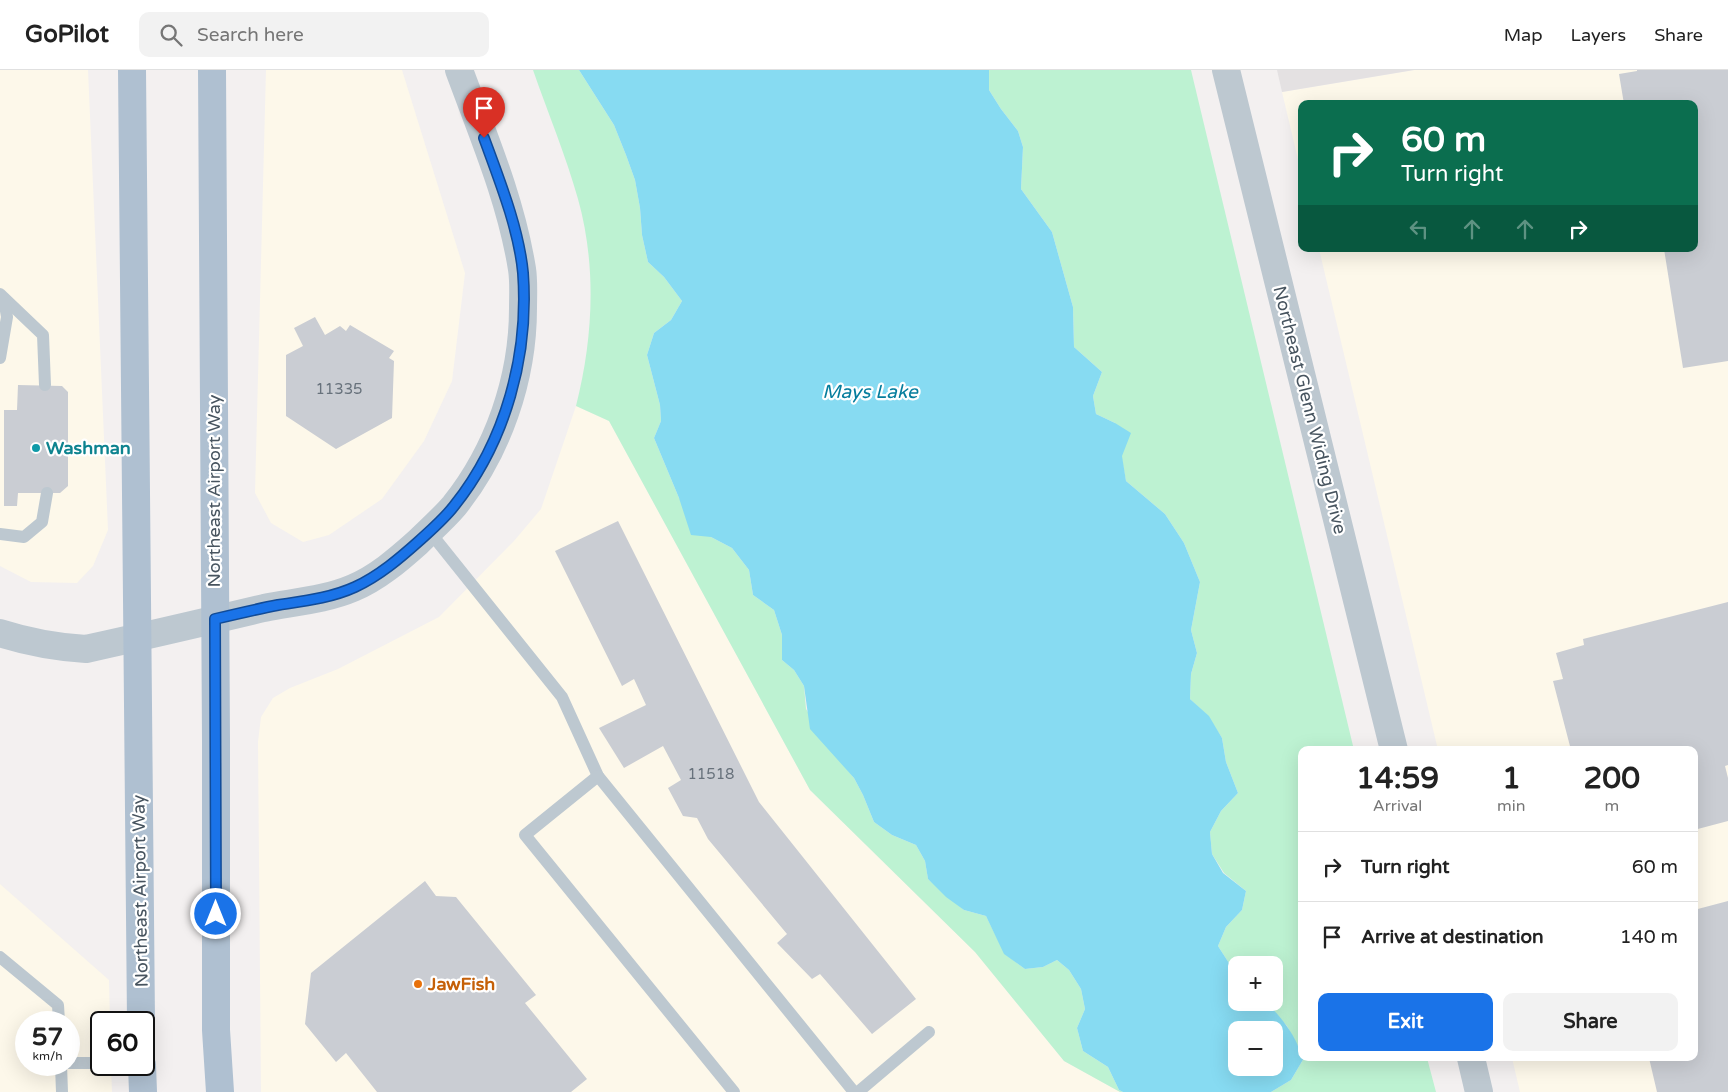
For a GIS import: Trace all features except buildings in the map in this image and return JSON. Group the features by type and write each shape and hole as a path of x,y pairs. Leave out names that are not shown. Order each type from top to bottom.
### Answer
{"main road":[{"name":"Northeast Airport Way","path":"132,70 141,1011"},
{"name":"Northeast Airport Way","path":"212,70 216,1030 220,1092"},
{"path":"142,1076 143,1092"}],"street":[{"path":"0,633 24,641 55,647 86,649 215,619 328,596 354,588 378,574 404,554 453,507 484,460 503,419 513,388 520,356 523,322 522,272 513,225 459,70"},
{"name":"Northeast Glenn Widing Drive","path":"1226,70 1393,746"},
{"path":"1471,1061 1479,1092"}],"lane":[{"path":"0,358 7,317 2,296"},
{"path":"2,296 43,335 46,386"},
{"path":"0,534 24,537 42,522 47,493"},
{"path":"429,531 562,697 598,776 854,1092"},
{"path":"598,776 525,835 734,1092"},
{"path":"0,957 58,1005 58,1011"},
{"path":"858,1092 929,1032"},
{"path":"61,1076 62,1092"}],"shaded area":[{"path":"0,70 88,70 108,530 93,566 77,583 31,582 0,566"},
{"path":"266,70 402,70 465,273 452,381 424,441 382,499 329,535 303,542 271,523 255,493"},
{"path":"1277,70 1414,70 1282,92"},
{"path":"1414,70 1728,70 1728,1092 1520,1092 1513,1061 1698,1061 1698,746 1437,746 1320,252 1698,252 1698,100 1298,100 1298,159 1282,92"},
{"path":"576,406 609,421 810,790 975,952 1064,1061 1120,1092 261,1092 258,742 261,717 273,698 290,688 338,669 439,617 514,541 541,509"},
{"path":"0,884 109,980 110,1011 90,1011 90,1076 111,1076 112,1092 0,1092"}],"green space":[{"path":"533,70 579,70 614,125 635,180 642,235 648,262 664,277 682,301 671,320 654,333 647,355 660,405 661,421 654,438 679,498 711,537 732,548 749,570 753,595 774,610 782,635 782,660 794,670 804,686 806,709 840,761 854,778 874,822 892,835 916,845 925,861 928,879 964,910 986,916 1005,954 1025,969 1043,967 1057,960 1069,970 1081,989 1085,1009 1077,1028 1083,1051 1108,1067 1119,1090 1123,1092 1120,1092 1064,1061 975,952 810,790 609,421 576,406 582,381 589,329 590,277 588,251 578,199"},
{"path":"989,70 1191,70 1353,746 1298,746 1298,1046 1287,1026 1273,1011 1283,1011 1283,956 1228,956 1228,962 1218,946 1226,927 1242,910 1246,891 1224,873 1212,854 1210,832 1221,811 1238,793 1226,762 1222,738 1208,716 1190,699 1191,674 1197,653 1191,630 1200,582 1184,543 1165,514 1126,481 1115,423 1096,414 1093,396 1102,372 1074,347 1073,307 1052,232 1021,189 1023,147 1018,131 989,90"},
{"path":"1302,1061 1428,1061 1436,1092 1271,1092 1291,1080"}],"water":[{"name":"Mays Lake","path":"579,70 989,70 989,90 1018,131 1023,147 1021,189 1052,232 1073,307 1074,347 1102,372 1093,396 1096,414 1131,433 1122,456 1126,481 1165,514 1184,543 1200,582 1191,630 1197,653 1191,674 1190,699 1209,716 1222,738 1226,762 1238,793 1221,811 1210,832 1212,854 1223,873 1246,891 1242,910 1226,927 1218,946 1228,962 1228,1011 1275,1011 1283,1021 1228,1021 1228,1076 1283,1076 1283,1021 1298,1046 1298,1061 1302,1061 1291,1080 1271,1092 1123,1092 1119,1090 1108,1067 1083,1051 1077,1028 1085,1009 1081,989 1069,970 1057,960 1043,967 1025,969 1004,954 986,916 964,910 946,897 928,879 925,861 916,845 892,835 874,822 854,778 810,729 804,686 794,670 782,660 782,635 774,610 753,595 749,570 732,548 711,537 691,535 679,498 654,438 661,421 660,405 647,355 654,333 671,320 682,301 664,277 648,262 642,235 635,180 614,125"}],"place":[{"name":"Washman","path":"36,448"},
{"name":"JawFish","path":"418,984"}],"route":[{"path":"216,914 215,619 328,596 354,588 378,574 404,554 453,507 484,460 503,419 513,388 520,356 523,322 522,272 513,225 484,138"}]}
